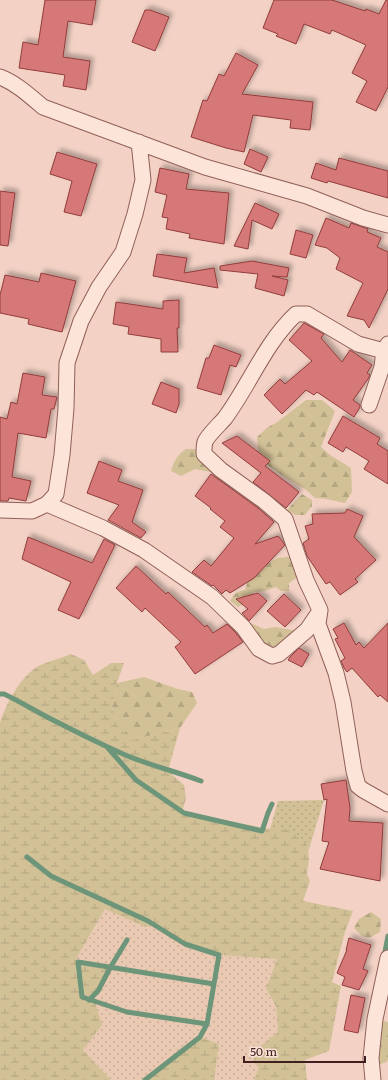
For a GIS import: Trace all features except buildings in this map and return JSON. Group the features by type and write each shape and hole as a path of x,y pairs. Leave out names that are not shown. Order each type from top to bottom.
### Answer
{"street":[{"path":"0,77 23,91 43,107 205,167 307,196 363,218 388,225"},
{"path":"0,510 32,511 47,504 56,494 62,455 66,408 67,363 81,321 99,287 123,252 143,180 139,142"},
{"path":"370,405 382,367 386,348 358,344 308,314 296,314 284,326 270,344 246,386 224,419 205,442 204,454 221,470 264,501 285,519 306,580 320,610 318,624 336,673 344,702 354,771 358,786 388,804"},
{"path":"47,504 103,528 144,550 212,597 243,627 259,649 272,656 279,654 294,643 307,630 320,610"},
{"path":"373,1080 371,1058 375,1019 388,958"}],"shaded area":[{"path":"109,903 219,955 277,959 269,978 271,1000 276,1007 278,1032 263,1044 252,1060 259,1067 254,1080 214,1080 219,1044 200,1037 145,1080 111,1080 83,1050 102,1025 89,1000 98,991 76,959"}],"green space":[{"path":"306,400 322,400 335,411 321,447 330,455 351,468 352,492 345,503 315,498 305,489 259,459 257,437 268,427 276,423"},
{"path":"186,449 195,449 221,459 221,466 210,472 195,469 181,476 171,471 176,458"},
{"path":"302,494 312,500 312,506 305,515 295,515 287,510"},
{"path":"294,556 301,575 289,583 289,591 281,591 276,587 265,591 254,592 247,603 238,607 230,601 236,593 245,590 251,572 278,558"},
{"path":"238,620 264,629 275,627 298,631 288,652 233,631 231,627 233,621"},
{"path":"71,654 84,660 93,675 111,663 124,663 117,683 112,707 118,726 133,740 180,728 168,771 184,785 186,798 182,812 270,829 287,829 307,842 309,859 307,874 310,881 303,901 353,911 345,932 332,982 341,986 329,1051 305,1060 307,1080 254,1080 259,1067 252,1061 263,1044 278,1032 276,1007 266,988 277,959 219,955 185,944 154,925 146,927 105,909 76,959 78,963 110,968 98,991 90,999 95,1002 102,1025 83,1050 111,1080 0,1080 0,723 13,693 28,674 41,665"},
{"path":"144,677 178,689 192,692 197,703 180,728 133,740 117,726 112,707 117,683"},
{"path":"324,800 308,852 307,842 270,829 278,801"},
{"path":"371,912 381,919 380,932 369,938 362,936 354,928 359,919"},
{"path":"375,1019 388,1022 388,1059 387,1062 376,1065 373,1042 366,1030"},
{"path":"200,1037 219,1044 214,1080 145,1080"}],"waterway":[{"path":"0,694 4,694 123,754 201,781"},
{"path":"108,748 136,780 184,813 262,831 272,804"},
{"path":"27,857 51,876 148,921 185,944 219,955 207,1024 200,1037 145,1080"},
{"path":"384,957 388,936"},
{"path":"89,1000 98,991 127,940"},
{"path":"207,1024 127,1012 82,997 78,962 214,984"}]}
